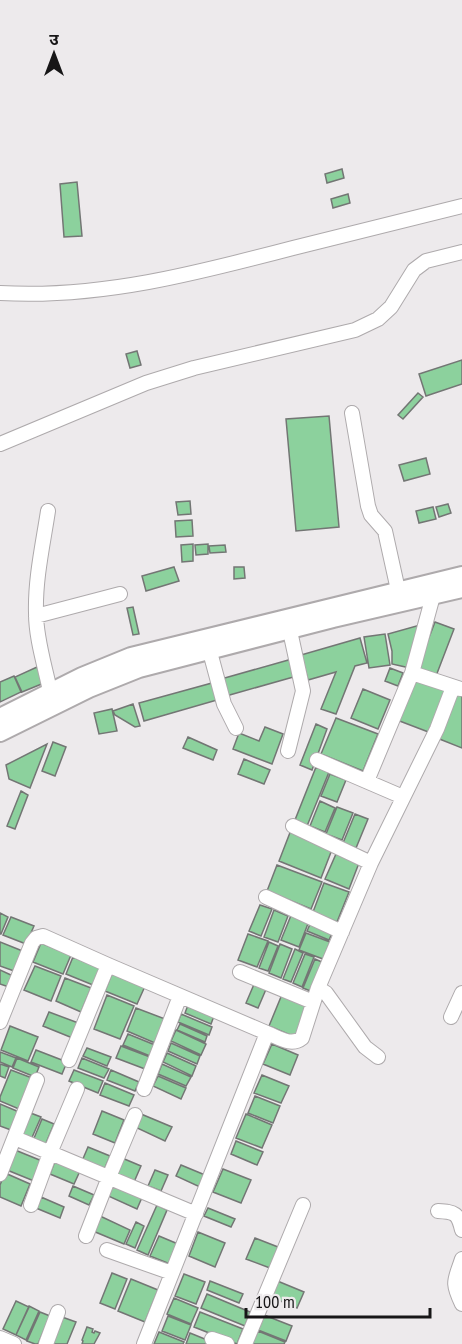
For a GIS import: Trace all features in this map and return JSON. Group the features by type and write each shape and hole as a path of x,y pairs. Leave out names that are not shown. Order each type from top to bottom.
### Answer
{"main road":[{"path":"0,733 88,689 139,669 333,620 433,589 462,575"},
{"path":"0,717 82,676 131,656 398,590 462,589"}],"street":[{"path":"0,293 43,294 123,287 221,267 462,206"},
{"path":"0,444 156,380 194,368 355,330 378,319 391,307 414,270 426,261 462,252"},
{"path":"352,413 368,506 371,515 385,531 398,590"},
{"path":"48,511 36,594 36,616 50,691"},
{"path":"367,781 412,673 433,589"},
{"path":"36,616 120,594"},
{"path":"288,751 303,691 290,631"},
{"path":"210,652 224,704 236,728"},
{"path":"0,1019 32,943 36,938 44,936 291,1043 302,1038 318,988 371,862 458,688 412,673"},
{"path":"317,760 403,797"},
{"path":"293,826 371,862"},
{"path":"266,897 342,932"},
{"path":"69,1060 108,965"},
{"path":"240,972 313,1002"},
{"path":"318,988 326,993 365,1047 378,1057"},
{"path":"451,1017 462,993"},
{"path":"144,1089 180,996"},
{"path":"144,1344 267,1033"},
{"path":"0,1174 37,1080"},
{"path":"31,1205 77,1089"},
{"path":"86,1236 135,1115"},
{"path":"15,1138 196,1214"},
{"path":"245,1344 303,1205"},
{"path":"438,1211 452,1212 457,1216 462,1230"},
{"path":"108,1250 172,1273"},
{"path":"462,1259 454,1284 462,1304"},
{"path":"46,1344 58,1312"},
{"path":"0,1338 14,1344"},
{"path":"212,1339 227,1344"}],"building":[{"path":"342,169 344,178 327,183 325,174"},
{"path":"77,182 82,236 64,237 60,184"},
{"path":"348,194 350,203 333,208 331,199"},
{"path":"137,351 141,365 130,368 126,354"},
{"path":"462,360 462,384 426,396 419,374"},
{"path":"418,393 423,397 403,419 398,415"},
{"path":"329,416 339,527 296,531 286,419"},
{"path":"426,458 430,474 404,481 399,465"},
{"path":"190,501 191,514 178,515 176,502"},
{"path":"448,504 451,513 439,517 436,507"},
{"path":"433,507 436,519 419,523 416,511"},
{"path":"192,520 193,536 176,537 175,521"},
{"path":"193,544 193,561 182,562 181,545"},
{"path":"208,544 208,554 196,555 195,545"},
{"path":"225,545 226,552 210,553 209,546"},
{"path":"174,567 179,581 146,591 142,576"},
{"path":"234,567 244,567 245,578 234,579"},
{"path":"133,607 139,634 133,635 127,608"},
{"path":"435,622 454,629 436,676 417,668"},
{"path":"420,625 410,668 392,664 388,634"},
{"path":"385,634 390,665 369,668 364,637"},
{"path":"360,638 367,663 355,666 336,714 321,709 336,672 308,680 301,655"},
{"path":"292,659 297,676 226,696 221,679"},
{"path":"37,667 44,683 22,692 15,677"},
{"path":"390,668 403,673 398,686 385,681"},
{"path":"14,676 21,692 0,702 0,682"},
{"path":"414,678 448,692 431,733 397,720"},
{"path":"212,683 217,700 144,721 139,703"},
{"path":"363,689 390,700 378,729 351,718"},
{"path":"457,692 462,694 462,748 437,738"},
{"path":"133,704 140,726 135,727 115,715 113,711"},
{"path":"112,709 117,731 99,734 94,713"},
{"path":"336,718 378,734 363,771 321,754"},
{"path":"316,724 327,729 312,770 300,765"},
{"path":"265,727 283,734 272,764 233,749 239,733 259,741"},
{"path":"188,737 217,750 213,760 183,748"},
{"path":"53,742 66,747 55,776 42,771"},
{"path":"47,744 30,788 9,779 6,765"},
{"path":"244,759 270,770 264,784 238,774"},
{"path":"316,767 329,772 307,826 295,820"},
{"path":"330,774 346,780 337,802 321,796"},
{"path":"21,791 28,795 15,829 7,826"},
{"path":"320,801 335,808 325,832 310,826"},
{"path":"337,807 353,813 342,840 326,834"},
{"path":"355,814 368,819 356,848 343,843"},
{"path":"291,830 333,847 321,878 279,861"},
{"path":"336,854 359,863 349,889 325,879"},
{"path":"277,865 322,882 311,909 267,891"},
{"path":"324,883 349,892 337,922 313,912"},
{"path":"260,905 272,909 261,936 249,931"},
{"path":"274,910 288,916 278,942 264,937"},
{"path":"0,913 8,917 1,934 0,934"},
{"path":"292,913 309,921 299,947 281,940"},
{"path":"11,917 34,926 26,944 3,935"},
{"path":"311,922 333,931 329,940 307,931"},
{"path":"306,933 330,942 323,959 299,950"},
{"path":"248,934 268,941 257,967 238,960"},
{"path":"0,942 25,952 17,972 0,966"},
{"path":"269,942 278,946 268,971 259,968"},
{"path":"41,943 71,955 63,974 33,962"},
{"path":"280,944 292,949 281,978 269,973"},
{"path":"295,949 303,953 291,982 283,979"},
{"path":"305,954 314,957 302,987 293,983"},
{"path":"73,957 100,968 93,985 66,974"},
{"path":"315,959 324,963 313,992 303,988"},
{"path":"35,966 61,976 51,1001 24,990"},
{"path":"0,970 13,976 9,987 0,984"},
{"path":"113,971 146,984 137,1004 105,991"},
{"path":"65,978 91,988 81,1012 56,1001"},
{"path":"255,982 267,987 258,1008 246,1003"},
{"path":"283,992 309,1002 295,1037 269,1026"},
{"path":"107,995 134,1006 120,1039 94,1029"},
{"path":"188,1005 214,1016 211,1024 185,1013"},
{"path":"136,1008 165,1019 155,1043 127,1031"},
{"path":"49,1012 81,1024 75,1039 43,1026"},
{"path":"181,1014 212,1027 209,1035 178,1022"},
{"path":"180,1024 207,1036 205,1042 177,1030"},
{"path":"10,1026 38,1037 28,1061 1,1050"},
{"path":"176,1030 206,1044 201,1055 171,1041"},
{"path":"128,1034 155,1045 150,1056 123,1045"},
{"path":"171,1043 200,1056 197,1064 168,1051"},
{"path":"272,1044 298,1055 290,1075 263,1064"},
{"path":"121,1046 150,1057 145,1069 116,1058"},
{"path":"87,1048 111,1057 107,1066 83,1056"},
{"path":"36,1050 67,1062 62,1074 31,1062"},
{"path":"0,1052 16,1058 12,1067 0,1062"},
{"path":"167,1053 196,1066 192,1076 163,1062"},
{"path":"17,1058 39,1067 35,1077 13,1068"},
{"path":"82,1058 109,1069 104,1078 78,1068"},
{"path":"0,1064 9,1067 5,1078 0,1076"},
{"path":"162,1064 191,1077 186,1086 158,1074"},
{"path":"11,1070 32,1078 19,1109 0,1101"},
{"path":"74,1070 103,1081 98,1093 69,1081"},
{"path":"111,1070 139,1082 135,1091 107,1080"},
{"path":"262,1075 289,1086 281,1103 254,1093"},
{"path":"158,1076 186,1088 181,1099 153,1086"},
{"path":"105,1083 134,1095 129,1106 100,1095"},
{"path":"255,1096 280,1106 273,1123 248,1113"},
{"path":"0,1104 19,1112 11,1130 0,1126"},
{"path":"102,1111 124,1120 115,1143 93,1134"},
{"path":"28,1112 41,1117 30,1142 18,1137"},
{"path":"141,1114 172,1127 165,1141 135,1127"},
{"path":"246,1114 272,1125 262,1148 236,1138"},
{"path":"42,1119 54,1124 44,1148 32,1143"},
{"path":"236,1141 263,1152 257,1165 231,1154"},
{"path":"88,1147 110,1156 104,1170 82,1161"},
{"path":"15,1150 42,1161 34,1181 7,1170"},
{"path":"122,1158 141,1166 134,1182 115,1175"},
{"path":"55,1161 80,1171 74,1184 50,1174"},
{"path":"181,1165 205,1175 200,1187 176,1176"},
{"path":"223,1169 251,1180 241,1203 213,1192"},
{"path":"155,1170 168,1175 161,1191 148,1186"},
{"path":"5,1173 30,1184 21,1206 0,1197 0,1185"},
{"path":"113,1181 143,1195 137,1209 106,1195"},
{"path":"73,1186 94,1195 89,1205 69,1196"},
{"path":"41,1197 64,1207 60,1218 36,1208"},
{"path":"157,1205 167,1210 148,1255 137,1250"},
{"path":"208,1208 235,1219 231,1227 204,1216"},
{"path":"100,1216 130,1230 124,1244 93,1231"},
{"path":"136,1222 144,1226 135,1248 126,1244"},
{"path":"198,1232 225,1243 215,1267 189,1256"},
{"path":"159,1236 178,1244 170,1264 150,1256"},
{"path":"255,1238 278,1247 270,1268 246,1259"},
{"path":"112,1273 127,1279 115,1309 100,1303"},
{"path":"184,1274 205,1282 196,1304 175,1296"},
{"path":"131,1279 158,1290 145,1322 118,1311"},
{"path":"275,1280 304,1292 297,1308 269,1296"},
{"path":"210,1281 243,1294 239,1303 207,1290"},
{"path":"207,1294 250,1312 245,1326 201,1308"},
{"path":"174,1298 198,1308 191,1324 167,1314"},
{"path":"16,1301 29,1307 16,1335 3,1329"},
{"path":"29,1306 39,1311 26,1340 16,1335"},
{"path":"40,1312 50,1316 38,1344 35,1344 27,1341"},
{"path":"200,1312 243,1329 237,1344 194,1327"},
{"path":"264,1315 292,1326 286,1341 258,1330"},
{"path":"168,1316 191,1325 185,1340 162,1331"},
{"path":"62,1317 76,1322 67,1344 51,1344"},
{"path":"87,1327 93,1329 94,1333 95,1331 100,1333 94,1344 82,1344"},
{"path":"258,1331 285,1342 284,1344 252,1344"},
{"path":"159,1332 184,1342 183,1344 154,1344"},
{"path":"190,1333 217,1344 186,1344"}]}
